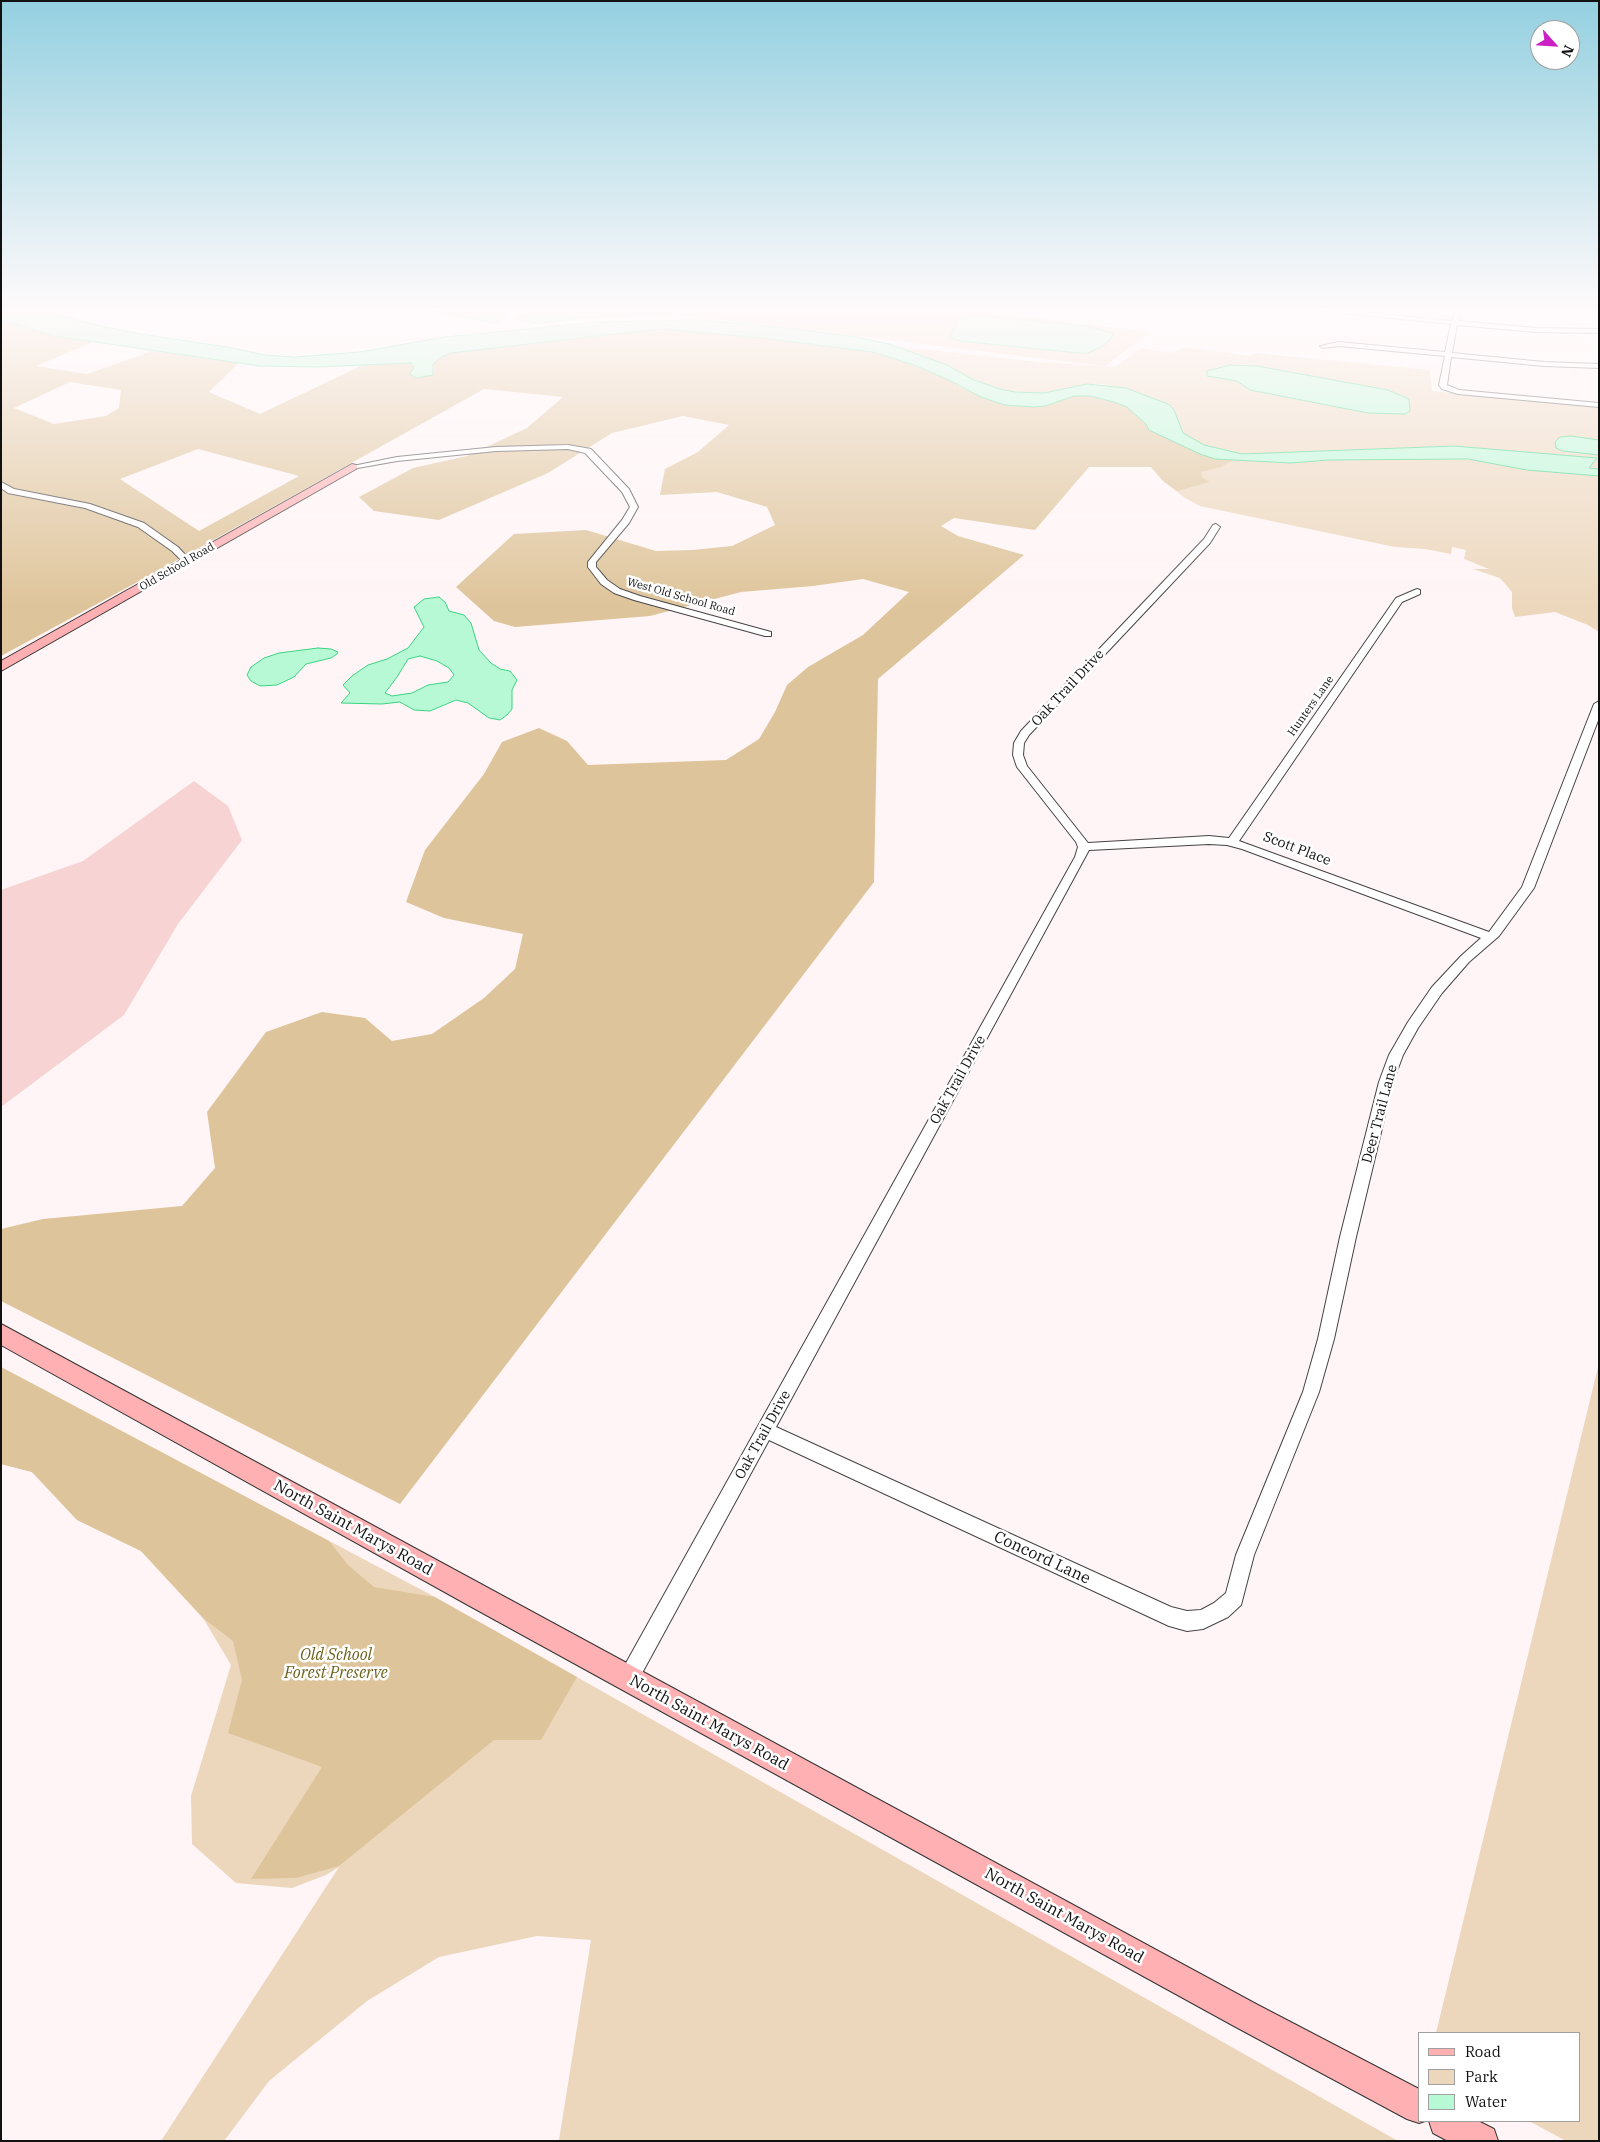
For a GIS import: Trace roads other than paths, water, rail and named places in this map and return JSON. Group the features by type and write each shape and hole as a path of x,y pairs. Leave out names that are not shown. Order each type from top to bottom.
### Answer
{"main road":[{"name":"Old School Road","path":"1,667 352,467"},
{"name":"North Saint Marys Road","path":"1,1334 628,1679 1236,2010 1418,2106"},
{"path":"1447,2122 1482,2141"}],"street":[{"name":"West Old School Road","path":"352,467 397,459 496,449 568,447 588,451 626,491 634,507 626,521 592,562 592,567 604,582 617,591 637,598 768,634"},
{"path":"1,484 11,491 87,506 141,525 175,549 187,561"},
{"name":"Oak Trail Drive","path":"628,1679 1081,857 1084,847 1068,822 1022,767 1018,755 1018,743 1025,733 1207,541 1216,527"},
{"name":"Hunters Lane","path":"1232,842 1399,600 1417,592"},
{"name":"Deer Trail Lane","path":"1264,1510 1310,1392 1328,1330 1348,1237 1386,1082 1393,1064 1413,1025 1437,990 1465,959 1490,938 1528,888 1599,704"},
{"name":"Scott Place","path":"1084,847 1209,840 1232,842 1490,938"},
{"name":"Concord Lane","path":"766,1430 1168,1616 1188,1620 1203,1619 1221,1610 1234,1598 1245,1556 1264,1510"}],"water":[{"path":"1128,408 1172,408 1183,433 1204,445 1242,454 1454,446 1597,458 1589,468 1599,469 1599,476 1527,470 1468,459 1328,460 1291,463 1215,459 1149,430 1146,424"},
{"path":"1342,408 1410,408 1410,411 1405,414 1368,413"},
{"path":"1571,436 1599,440 1599,455 1563,451 1556,448 1555,442 1560,437"},
{"path":"439,597 445,602 449,611 464,615 471,623 479,650 491,663 500,669 510,671 517,680 512,690 512,709 500,720 489,718 468,703 456,700 430,711 414,710 400,702 382,704 341,703 350,693 343,685 352,676 368,665 387,659 408,648 424,627 414,607 424,599","holes":["420,656 437,661 449,668 454,675 448,682 428,685 412,693 392,696 385,693 408,659"]},
{"path":"318,648 331,649 338,652 331,658 306,664 294,677 277,685 260,686 251,681 247,675 251,667 264,658 279,653"}],"park label":[{"name":"Old School Forest Preserve","path":"336,1664"}]}
